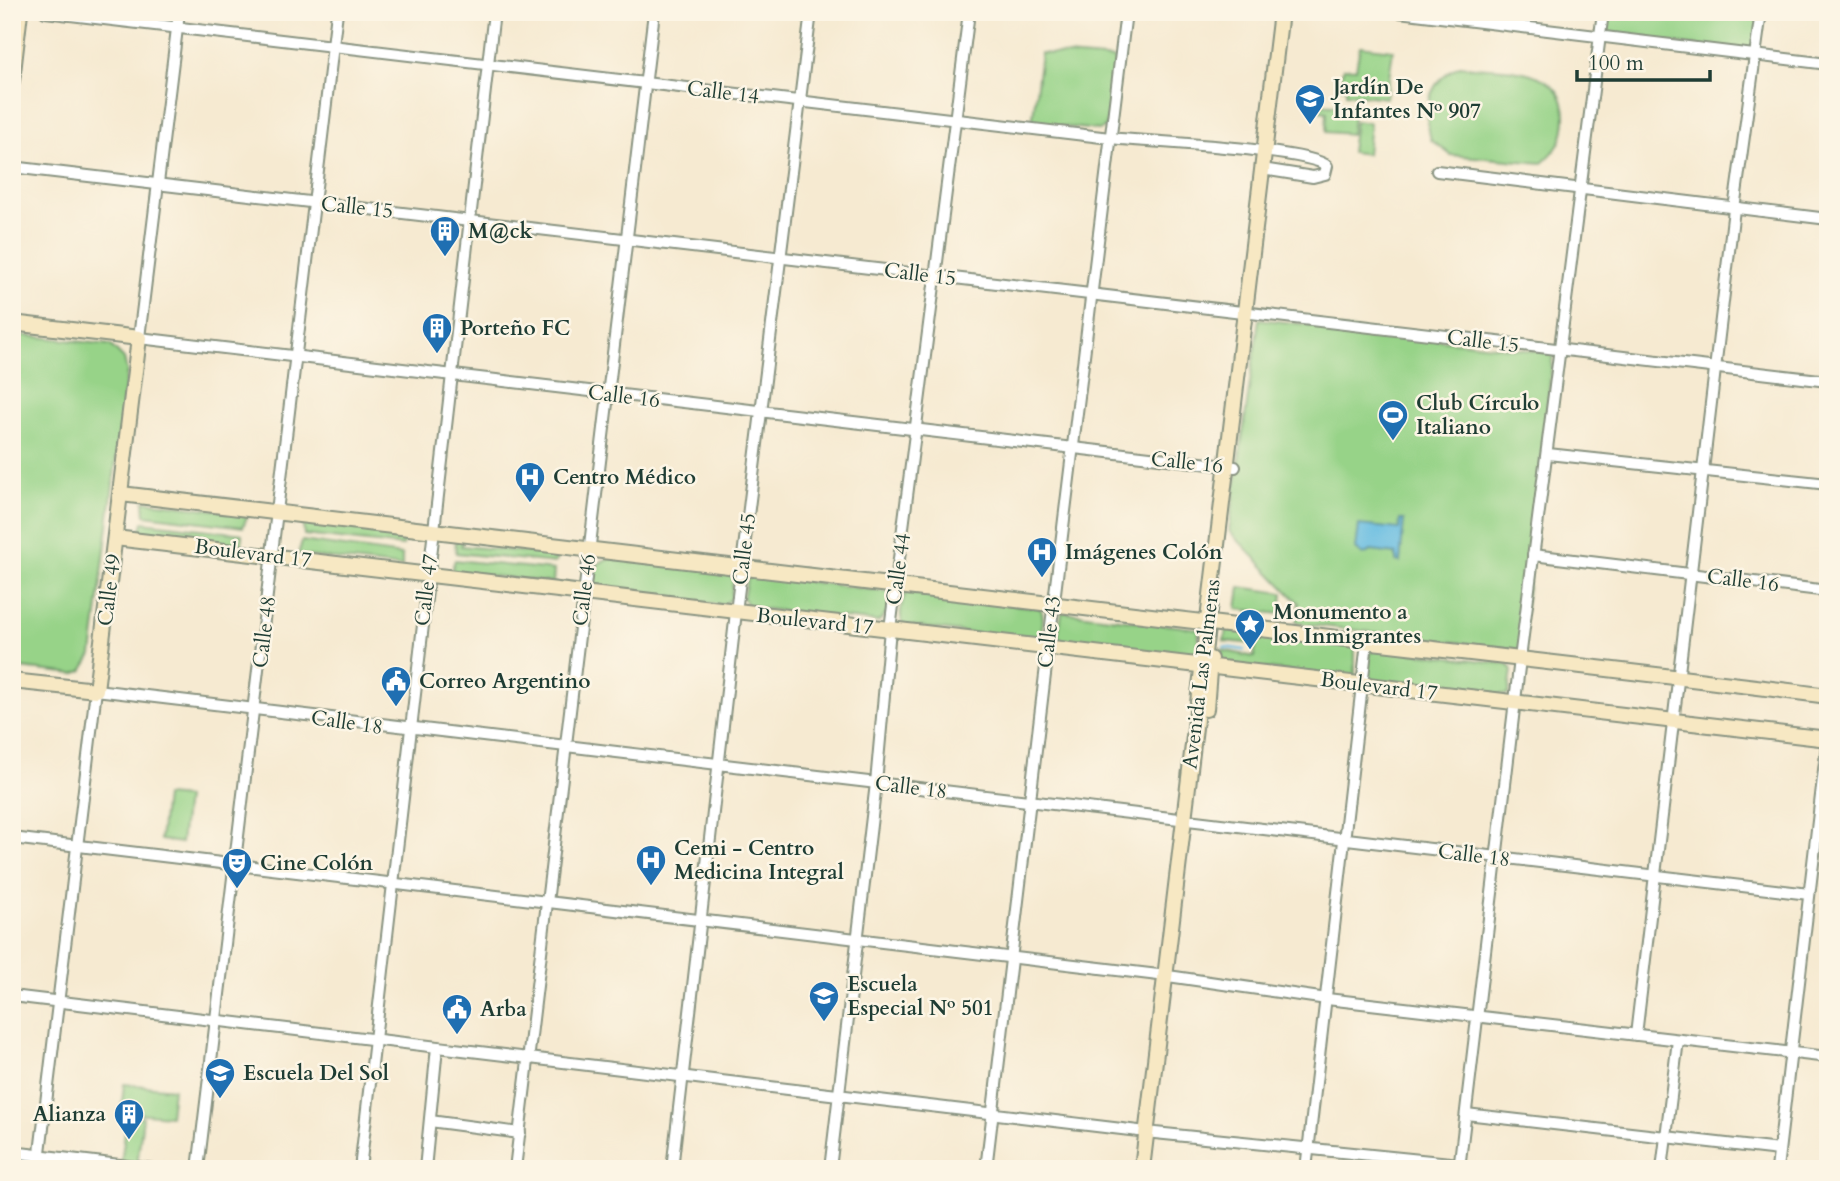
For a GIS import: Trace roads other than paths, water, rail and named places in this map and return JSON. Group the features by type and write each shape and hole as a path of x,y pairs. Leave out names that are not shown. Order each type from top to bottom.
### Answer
{"main road":[{"path":"12,81 20,12"},
{"name":"Avenida Las Palmeras","path":"1268,153 1281,12"},
{"name":"Avenida Las Palmeras","path":"1142,1169 1151,1131 1248,313 1288,12"},
{"name":"Calle 16","path":"12,323 139,338"},
{"name":"Calle 49","path":"96,690 139,338"},
{"name":"Boulevard 17","path":"121,494 589,547 1828,696"},
{"name":"Boulevard 17","path":"115,538 584,591 1046,649 1828,738"},
{"name":"Calle 18","path":"12,681 96,690"},
{"name":"Avenida Las Palmeras","path":"1151,1131 1151,1169"}],"street":[{"name":"Calle 14","path":"45,12 1110,138 1268,153 1321,160 1328,166 1325,174 1313,177 1266,170"},
{"name":"Calle 49","path":"139,338 180,12"},
{"name":"Calle 48","path":"198,1169 337,12"},
{"name":"Calle 47","path":"360,1169 494,12"},
{"name":"Calle 46","path":"515,1169 654,12"},
{"name":"Calle 45","path":"672,1169 736,612 811,12"},
{"name":"Calle 44","path":"830,1169 876,783 895,584 969,12"},
{"name":"Calle 43","path":"986,1169 1031,802 1046,649 1126,12"},
{"path":"1399,12 1447,15 1828,64"},
{"path":"12,996 993,1113 1309,1147 1460,1167 1520,659 1603,12"},
{"path":"1636,1035 1734,209 1761,12"},
{"name":"Calle 15","path":"12,167 1091,292 1828,382"},
{"path":"1437,171 1828,219"},
{"name":"Calle 16","path":"139,338 1230,467"},
{"path":"1548,454 1828,484"},
{"name":"Calle 16","path":"1533,555 1828,591"},
{"path":"1306,1169 1367,642"},
{"name":"Calle 49","path":"38,1169 96,690"},
{"name":"Calle 18","path":"96,690 409,730 566,746 1809,894"},
{"path":"1777,1169 1828,738"},
{"path":"12,838 1170,976 1326,999 1828,1057"},
{"path":"1662,1169 1678,1040"},
{"path":"425,1169 437,1047"},
{"path":"1466,1114 1779,1150"},
{"path":"430,1121 520,1133"},
{"path":"12,1152 153,1169"}],"water":[{"path":"1400,520 1404,520 1400,562 1396,561 1396,554 1371,551 1363,555 1356,549 1359,525 1399,529"}],"waterway":[{"path":"1224,647 1244,650"}],"place":[{"name":"Jardín De Infantes Nº 907","path":"1310,126"},
{"name":"M@ck","path":"445,258"},
{"name":"Porteño FC","path":"437,355"},
{"name":"Club Círculo Italiano","path":"1393,442"},
{"name":"Centro Médico","path":"530,504"},
{"name":"Imágenes Colón","path":"1042,579"},
{"name":"Monumento a los Inmigrantes","path":"1250,651"},
{"name":"Correo Argentino","path":"396,708"},
{"name":"Cemi - Centro Medicina Integral","path":"651,887"},
{"name":"Cine Colón","path":"237,890"},
{"name":"Escuela Especial Nº 501","path":"824,1023"},
{"name":"Arba","path":"457,1036"},
{"name":"Escuela Del Sol","path":"220,1100"},
{"name":"Alianza","path":"129,1141"}]}
